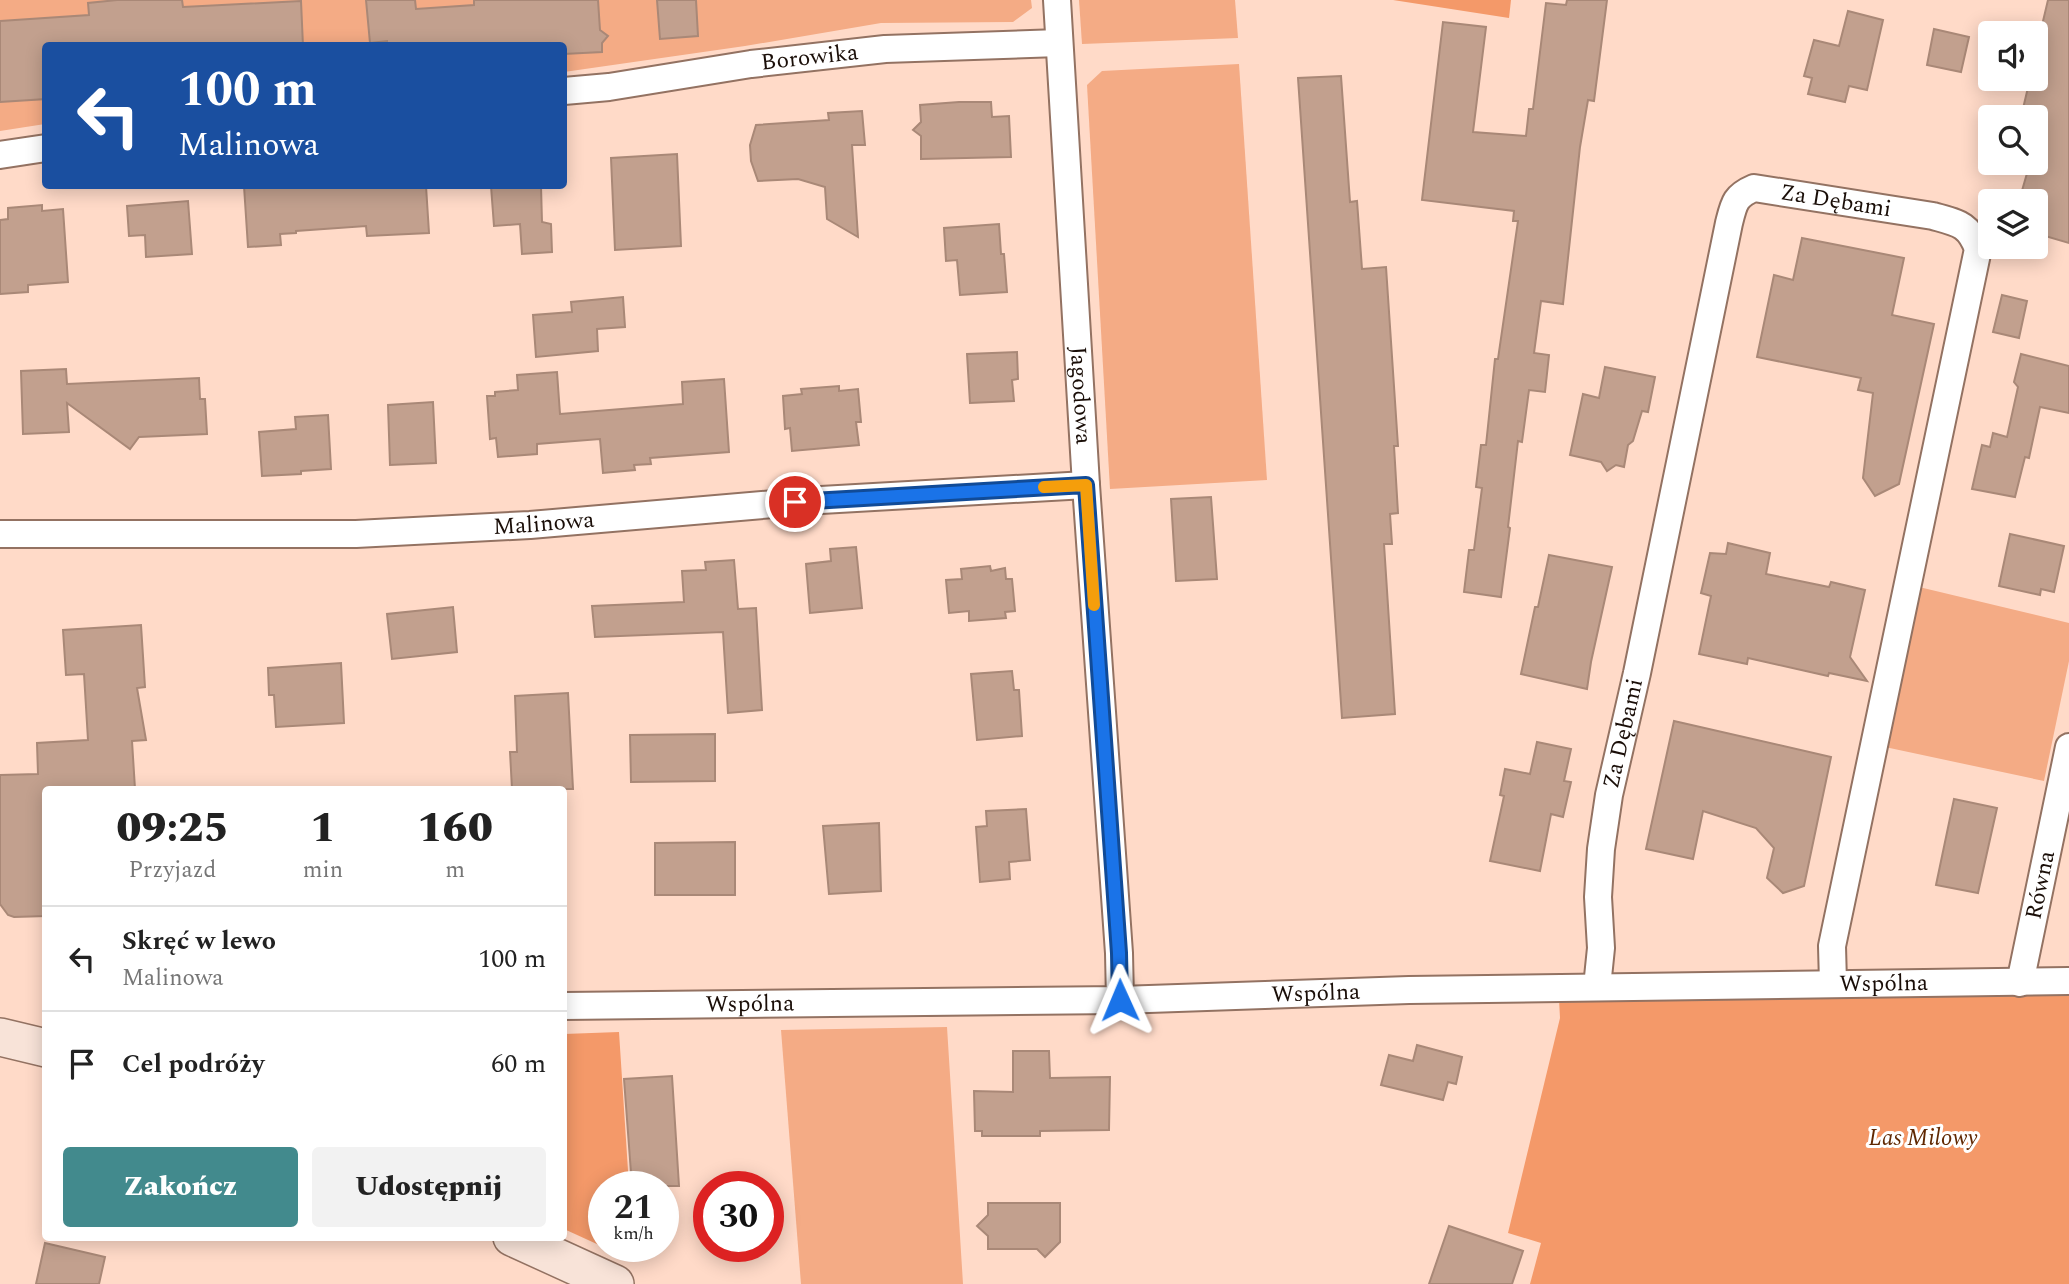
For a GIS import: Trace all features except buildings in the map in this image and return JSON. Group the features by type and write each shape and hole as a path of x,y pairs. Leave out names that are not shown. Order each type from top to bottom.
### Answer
{"street":[{"name":"Jagodowa","path":"1057,0 1120,1000"},
{"name":"Borowika","path":"567,91 609,87 751,64 885,49 1059,43"},
{"path":"0,155 42,149"},
{"name":"Za Dębami","path":"1597,987 1601,948 1598,898 1601,849 1609,795 1637,673 1729,223 1736,200 1742,193 1754,188 1933,216 1961,224 1973,235 1978,250 1832,946 1833,983"},
{"name":"Malinowa","path":"0,534 356,534 530,525 821,500 1086,485"},
{"name":"Równa","path":"2020,983 2069,747"},
{"name":"Wspólna","path":"567,1006 1120,1000 1390,991 2069,981"},
{"path":"0,1037 42,1047"},
{"path":"521,1241 615,1284"}],"shaded area":[{"path":"0,0 1031,0 1032,8 1013,22 881,23 567,72 567,42 42,42 42,124 0,131"},
{"path":"1079,0 1235,0 1238,38 1082,44"},
{"path":"1239,64 1267,480 1110,489 1087,85 1102,71"},
{"path":"1919,587 2069,623 2069,661 2044,781 1885,747"},
{"path":"947,1027 963,1284 801,1284 781,1030"}],"green space":[{"path":"1393,0 1511,0 1509,18"},
{"name":"Las Milowy","path":"2069,991 2069,1284 1530,1284 1541,1243 1508,1233 1560,1018 1559,999"},
{"path":"619,1032 628,1171 588,1171 588,1240 567,1230 567,1034"}],"slow traffic":[{"path":"1044,487 1086,485 1094,605"}],"route":[{"path":"795,502 1086,485 1120,1000"}]}
